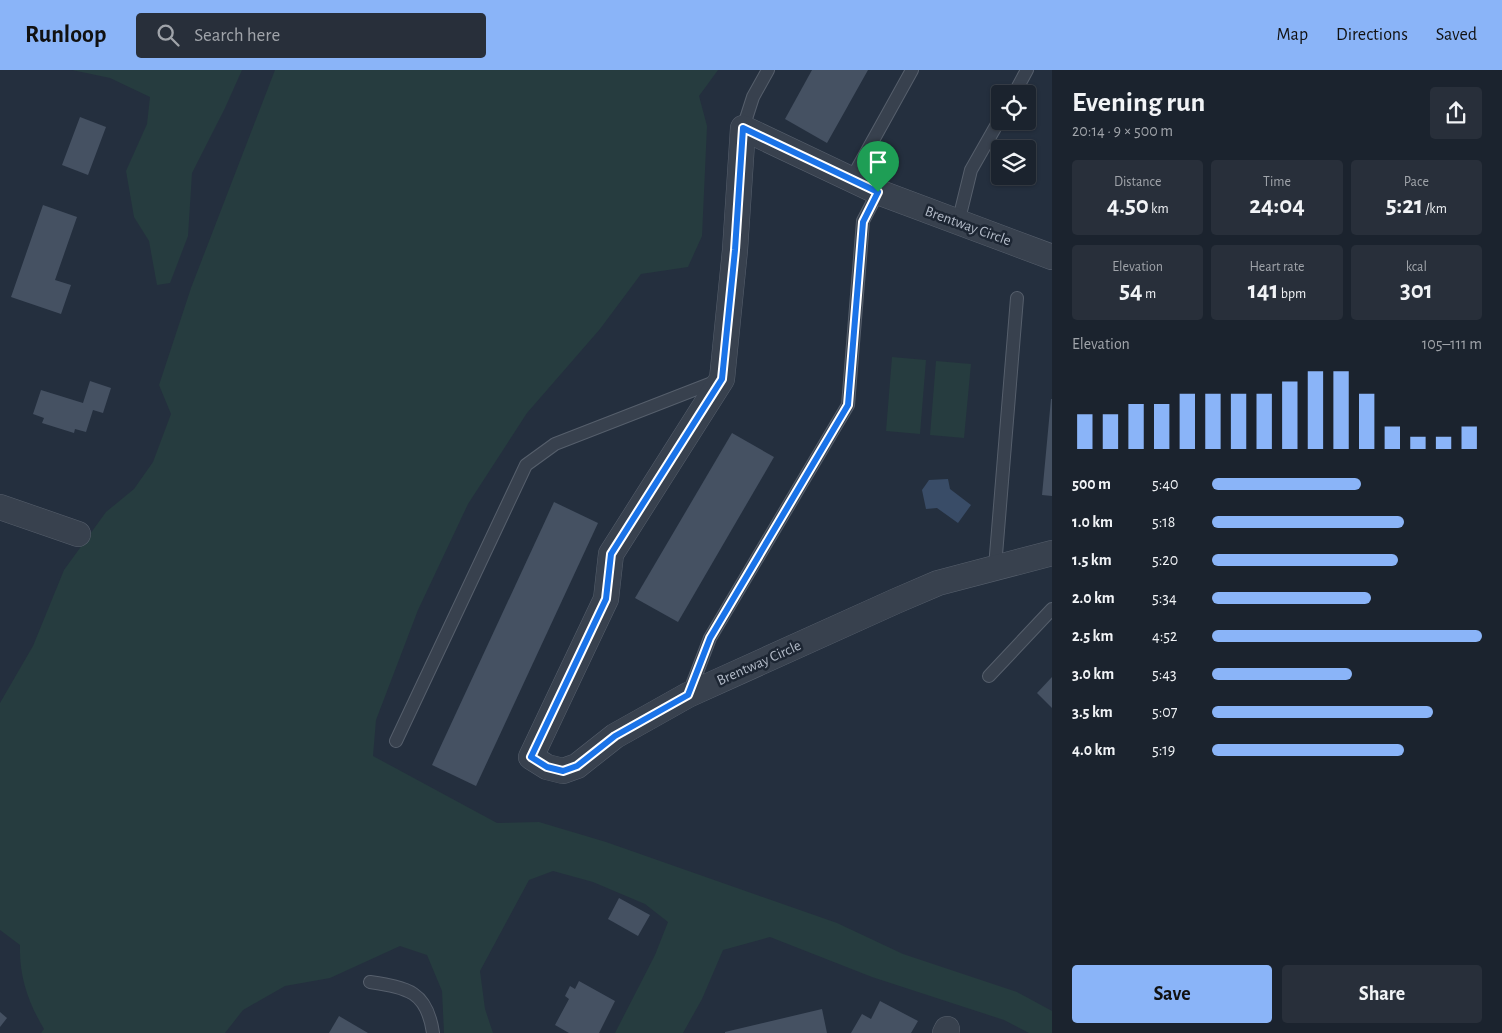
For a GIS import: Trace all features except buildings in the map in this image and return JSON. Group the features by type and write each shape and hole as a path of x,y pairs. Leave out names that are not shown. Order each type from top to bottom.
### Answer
{"street":[{"name":"Brentway Circle","path":"1052,257 878,192 743,128 735,250 722,379 611,554 606,599 531,757 547,767 563,771 577,766 615,736 688,695 896,601 938,584 1052,552"},
{"path":"0,507 78,534"}],"lane":[{"path":"743,128 753,97 768,70"},
{"path":"851,180 912,70"},
{"path":"1019,85 1027,70"},
{"path":"958,223 971,170 994,130"},
{"path":"688,695 710,638 848,405 863,222 878,192"},
{"path":"995,567 1017,298"},
{"path":"396,741 526,465 555,444 722,379"},
{"path":"989,676 1052,609"},
{"path":"370,982 399,986 417,995 431,1017 433,1033"}],"green space":[{"path":"72,70 242,70 192,173 188,236 170,283 157,285 149,241 134,217 126,171 147,124 150,97 110,78"},
{"path":"275,70 718,70 699,96 707,126 702,236 688,267 641,274 600,329 527,413 468,504 418,610 376,720 373,756 497,823 539,822 606,842 837,923 903,954 1017,992 1052,1011 1052,1033 1029,1033 1004,1020 872,977 770,937 723,950 702,999 683,1033 615,1033 655,955 668,922 645,904 593,882 553,871 529,880 480,971 485,1009 493,1033 444,1033 442,991 427,955 400,946 330,978 285,986 243,1010 225,1033 41,1033 44,1029 33,1009 23,978 20,945 0,930 0,703 33,646 64,570 106,512 134,489 153,462 171,414 159,385 191,288"},
{"path":"892,357 926,360 920,434 886,431"},
{"path":"936,361 971,364 964,438 930,435"}],"water":[{"path":"948,479 950,489 971,505 958,523 937,508 926,509 922,490 929,480"}],"route":[{"path":"743,128 878,192 863,222 848,405 710,638 688,695 615,736 577,766 563,771 547,767 531,757 606,599 611,554 722,379 735,250 743,128"}]}
